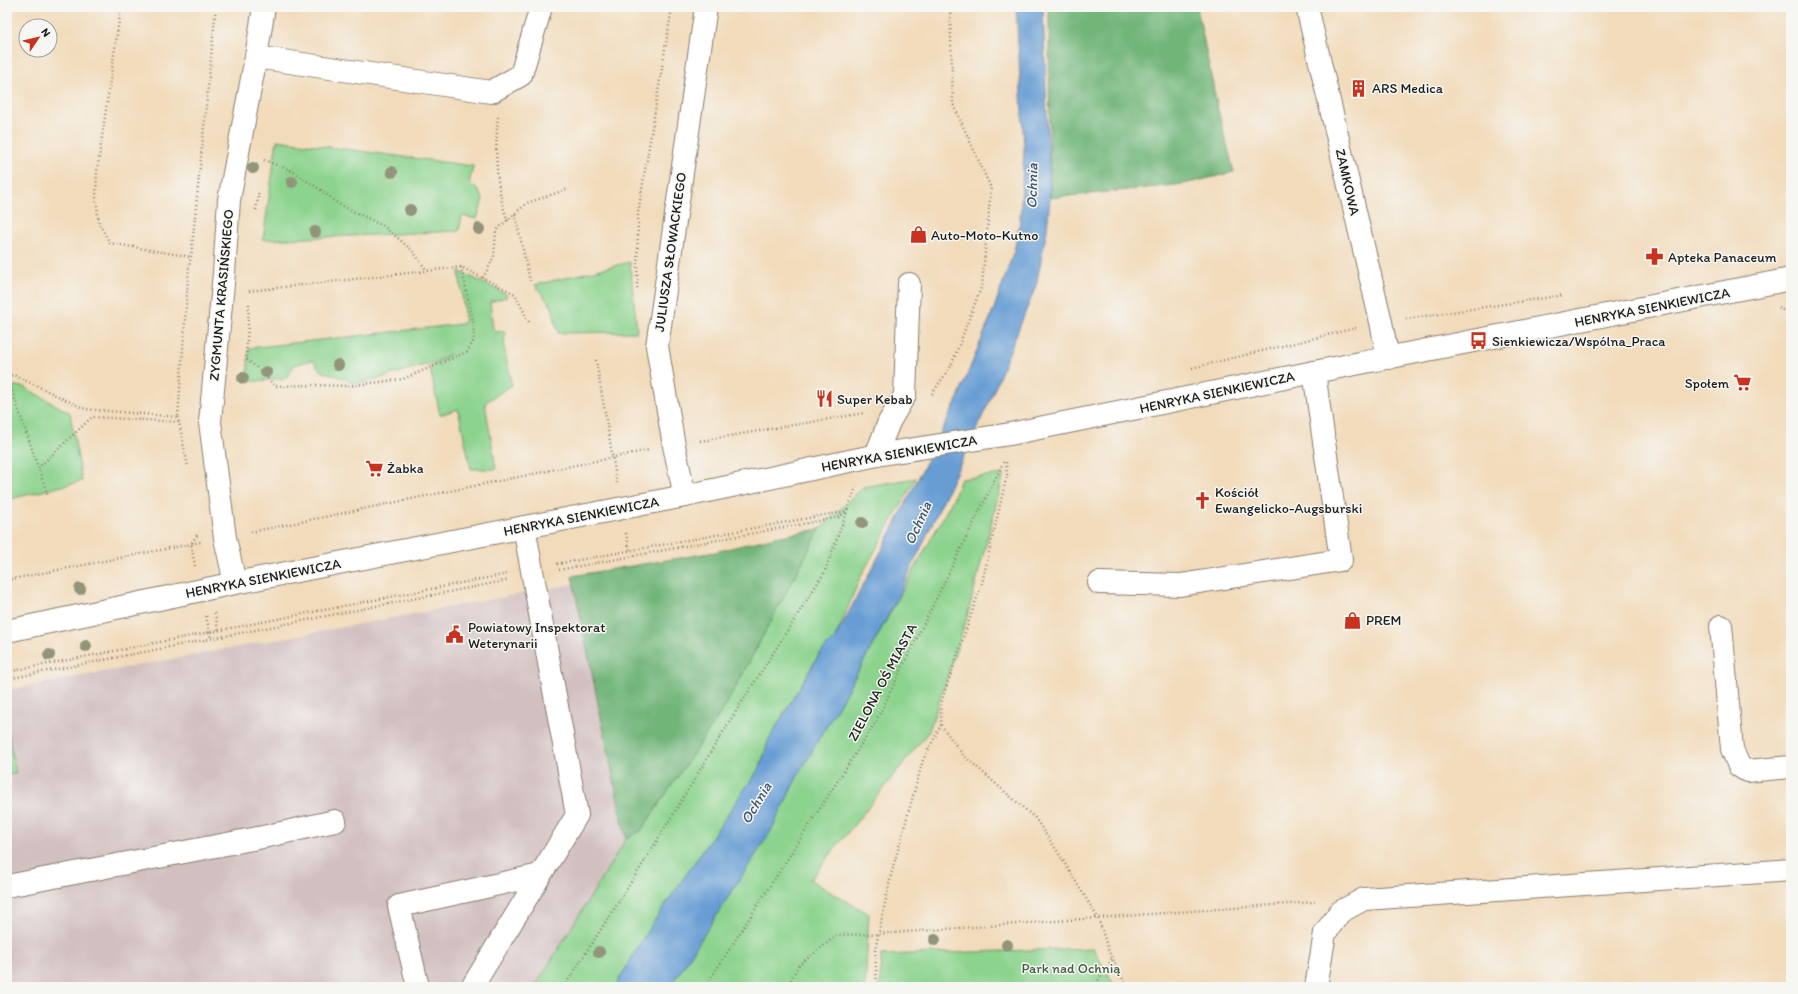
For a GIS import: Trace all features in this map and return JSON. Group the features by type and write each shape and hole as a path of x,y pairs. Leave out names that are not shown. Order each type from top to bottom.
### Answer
{"street":[{"name":"ZYGMUNTA KRASIŃSKIEGO","path":"235,583 225,538 210,422 224,273 229,200 264,7"},
{"path":"256,57 491,92 521,75 542,7"},
{"name":"JULIUSZA SŁOWACKIEGO","path":"685,496 674,446 657,346 706,7"},
{"name":"ZAMKOWA","path":"1307,7 1381,322 1388,358"},
{"name":"HENRYKA SIENKIEWICZA","path":"7,631 235,583 621,507 685,496 882,454 1010,434 1314,372 1791,280"},
{"path":"882,454 889,422 904,394 909,284"},
{"path":"1099,584 1180,585 1341,560 1314,372"},
{"path":"472,987 577,815 524,527"},
{"path":"1721,626 1732,749 1739,766 1747,771 1791,767"},
{"path":"7,886 263,837 335,821"},
{"path":"1316,987 1325,933 1340,912 1364,899 1791,870"},
{"path":"418,987 399,906 540,876"}],"path":[{"path":"121,7 97,171 96,198 99,224 110,242 191,257"},
{"path":"48,496 7,376 14,375 85,409 178,417 189,266 216,7"},
{"path":"931,396 951,366 982,285 991,188 953,104 950,7"},
{"path":"495,90 498,114 496,137 497,168 501,203 508,220"},
{"path":"263,168 265,152"},
{"path":"264,160 292,171 321,190 337,203 383,226 412,250 428,271"},
{"path":"483,278 494,256 496,231 533,200 568,189"},
{"path":"256,212 259,190"},
{"path":"515,214 530,281"},
{"path":"250,291 246,359 250,363 260,370 275,386 314,384 350,386 403,379 467,352 474,340 473,320 461,267"},
{"path":"244,292 461,267 515,294 529,322"},
{"path":"596,360 612,458 630,551"},
{"path":"7,580 225,538 612,458 868,412"},
{"path":"38,468 92,417 180,422"},
{"name":"ZIELONA OŚ MIASTA","path":"705,987 875,723 1006,457 1007,475 982,583 941,703 941,725"},
{"path":"564,987 644,862 728,724 824,573 858,480"},
{"path":"7,679 630,551 847,511"},
{"path":"7,672 532,572 839,517 847,511"},
{"path":"877,987 875,950 892,871 923,760 941,725 963,755 1035,818 1098,918 1112,958 1127,987"},
{"path":"787,987 799,965 837,935 878,934 1317,902"},
{"path":"1094,987 1112,958"}],"shaded area":[{"path":"573,584 626,839 535,987 7,987 7,690"}],"green space":[{"path":"1049,7 1197,7 1218,110 1234,172 1184,184 1050,198"},
{"path":"277,140 473,166 469,185 476,187 483,199 477,219 462,216 459,231 263,240"},
{"path":"630,262 637,332 558,333 552,307 535,285"},
{"path":"459,271 506,294 507,297 490,302 493,329 495,332 505,331 504,347 512,385 485,403 496,469 471,469 458,409 440,415 430,368 450,354 435,362 356,385 346,379 321,371 313,360 294,365 287,378 247,382 249,348 462,324 465,319"},
{"path":"7,385 24,387 70,413 82,481 7,500"},
{"path":"1004,474 966,621 929,731 810,880 869,914 865,987 670,987 771,831 796,779 860,668 952,501 961,479"},
{"path":"916,478 861,576 835,638 820,653 769,739 760,767 646,933 615,987 535,987 626,839 641,830 726,705 820,529 863,487"},
{"path":"820,529 726,705 641,831 626,839 572,576 715,552 775,537"},
{"path":"7,727 16,774 7,775"},
{"name":"Park nad Ochnią","path":"1093,948 1115,987 880,987 881,955"}],"water":[{"name":"Ochnia","path":"1016,7 1043,7 1050,198 1047,230 1036,286 990,400 898,597 860,668 796,779 771,831 670,987 615,987 646,933 760,767 769,739 820,653 835,638 894,527 957,400 993,311 1014,251 1020,220 1024,148"}],"place":[{"name":"ARS Medica","path":"1359,88"},
{"name":"Auto-Moto-Kutno","path":"918,235"},
{"name":"Apteka Panaceum","path":"1655,257"},
{"name":"Sienkiewicza/Wspólna_Praca","path":"1479,341"},
{"name":"Społem","path":"1742,383"},
{"name":"Super Kebab","path":"824,399"},
{"name":"Żabka","path":"374,468"},
{"name":"Kościół Ewangelicko-Augsburski","path":"1202,500"},
{"name":"PREM","path":"1353,620"},
{"name":"Powiatowy Inspektorat Weterynarii","path":"455,635"}]}
